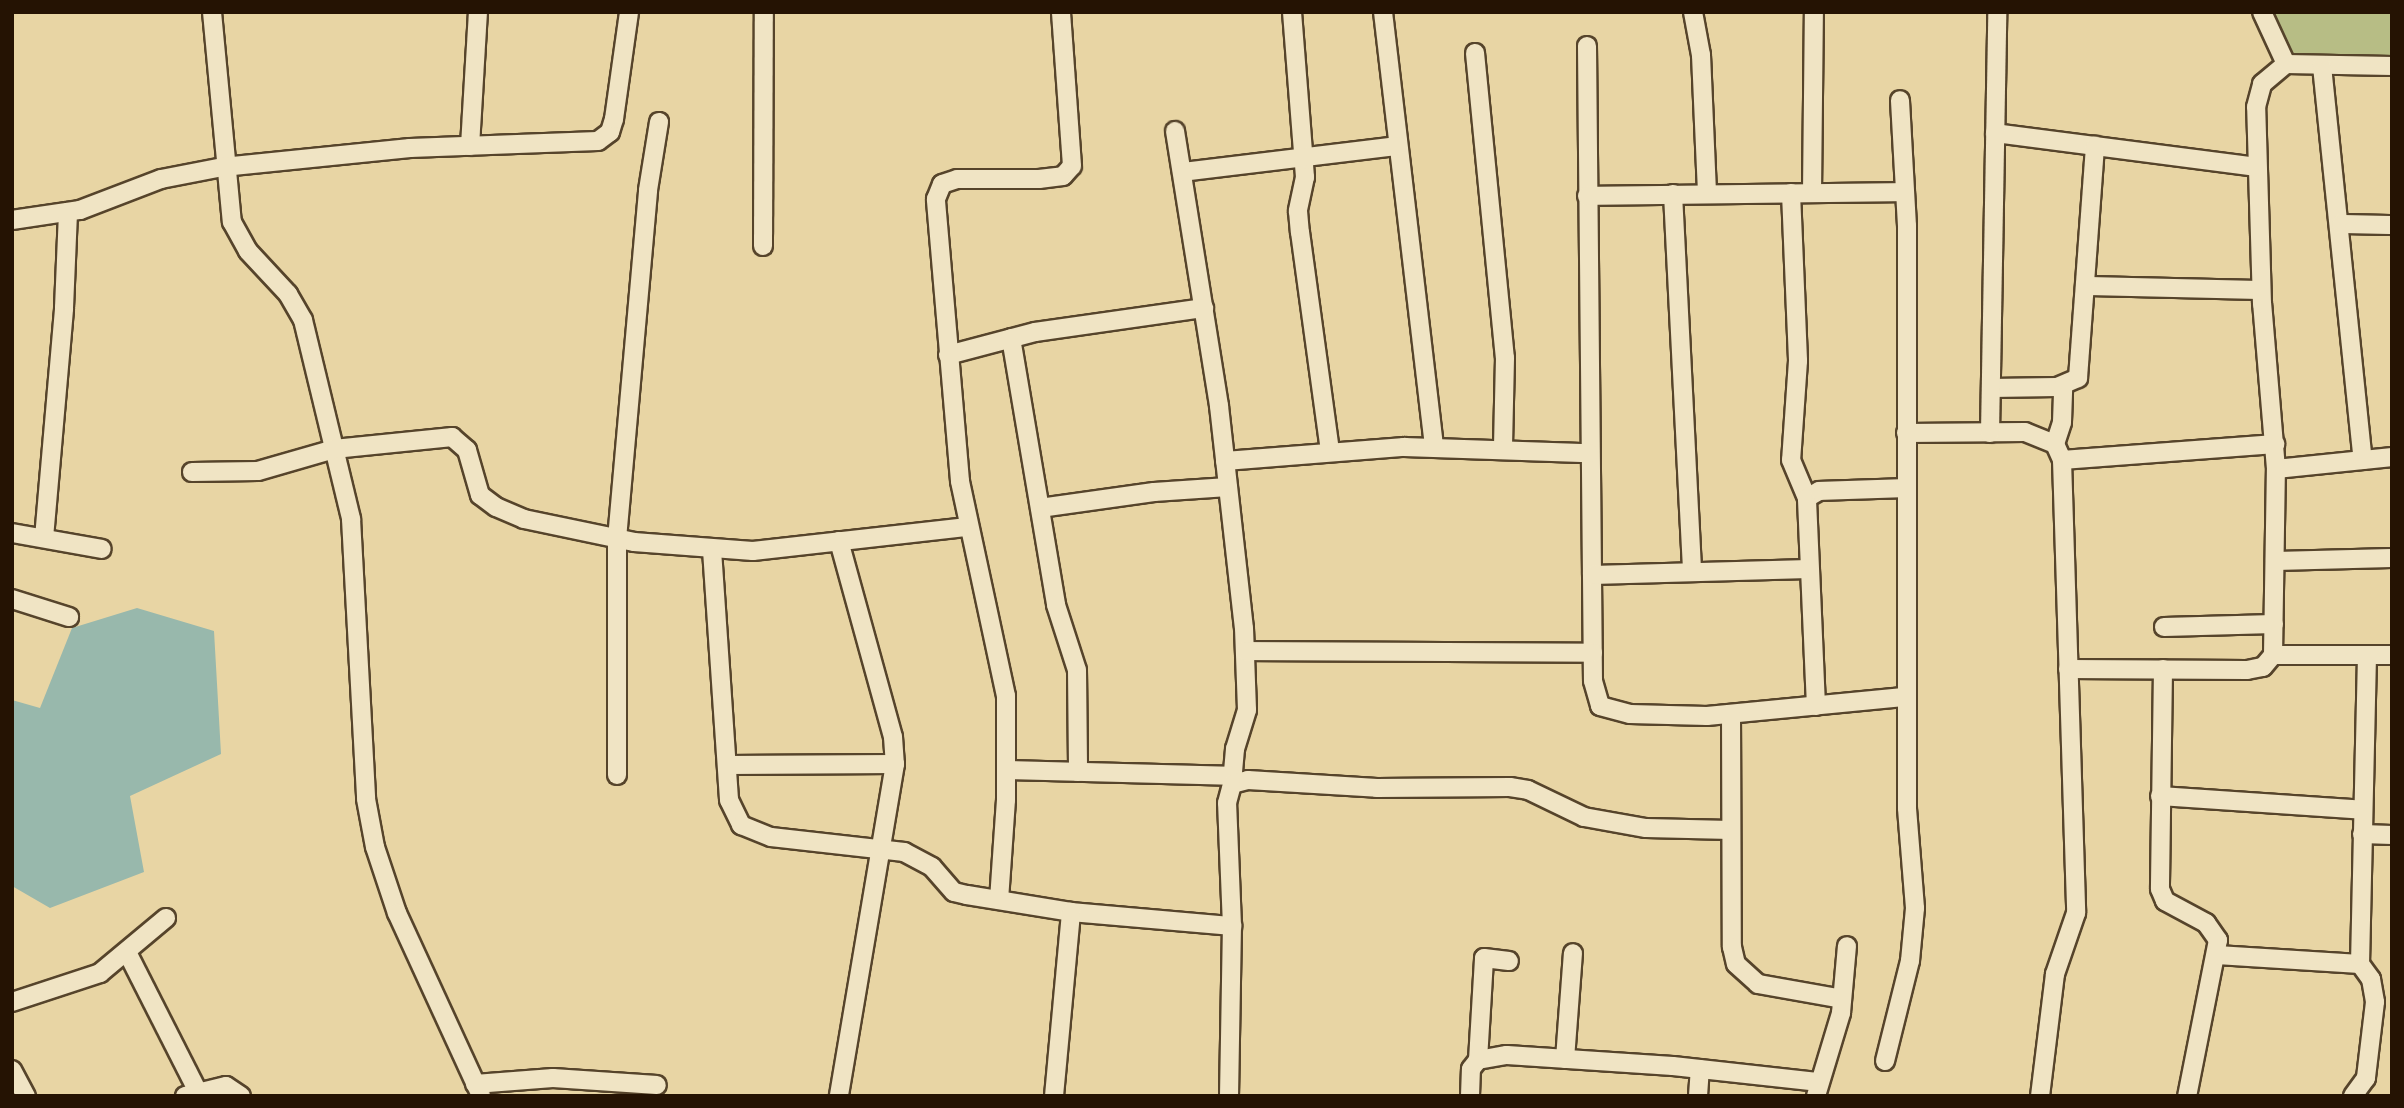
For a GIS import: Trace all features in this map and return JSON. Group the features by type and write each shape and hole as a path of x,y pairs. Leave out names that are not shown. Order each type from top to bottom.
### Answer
{"street":[{"path":"212,12 223,167 232,222 303,320 351,519 356,569 366,799 376,847 397,913 478,1090 553,1078 657,1085"},
{"path":"470,146 478,12"},
{"path":"12,220 68,212 161,179 223,167 470,146 576,144 598,141 610,132 629,12"},
{"path":"763,246 764,12"},
{"path":"999,900 1007,770 1006,696 996,633 968,527 947,355 936,199 942,184 957,179 1063,176 1072,166 1061,12"},
{"path":"1292,12 1303,157 1300,232 1330,451"},
{"path":"1383,12 1434,447"},
{"path":"1693,12 1703,80 1707,194"},
{"path":"1812,193 1814,12"},
{"path":"1990,433 1997,12"},
{"path":"2262,12 2286,64"},
{"path":"1587,46 1589,453 1593,653 1595,695 1600,706 1612,712 1731,715 1906,697"},
{"path":"1475,53 1505,358 1503,449"},
{"path":"2068,669 2247,670 2263,667 2273,655 2276,469 2261,290 2256,107 2262,85 2286,64 2392,66"},
{"path":"2322,66 2341,224 2363,460"},
{"path":"1885,1061 1910,961 1915,908 1906,697 1906,433 1900,100"},
{"path":"617,775 617,538 648,190 659,122"},
{"path":"1175,131 1204,308 1225,461 1245,651 1247,710 1227,803 1233,926 1229,1096"},
{"path":"1995,133 2256,167"},
{"path":"1182,172 1397,146"},
{"path":"1991,388 2063,386 2078,378 2082,363 2095,146"},
{"path":"1587,195 1903,192"},
{"path":"1791,193 1798,361 1791,460 1807,498 1816,706"},
{"path":"1673,194 1692,572"},
{"path":"44,538 65,308 68,212"},
{"path":"2341,224 2392,225"},
{"path":"2087,286 2261,290"},
{"path":"947,355 1011,338 1105,319 1204,308"},
{"path":"1011,338 1056,605 1077,670 1078,772"},
{"path":"2040,1096 2055,974 2076,913 2059,452 2063,386"},
{"path":"1906,433 2025,432 2059,452 2275,444"},
{"path":"192,472 258,471 334,449 452,437 467,450 480,495 496,507 524,519 617,538 712,550 839,541 968,527"},
{"path":"1225,461 1330,451 1434,447 1589,453"},
{"path":"2276,469 2392,457"},
{"path":"1040,508 1144,493 1228,487"},
{"path":"1807,498 1830,490 1906,488"},
{"path":"12,533 102,549"},
{"path":"839,541 893,737 895,764 839,1096"},
{"path":"712,550 727,765 733,813 751,832 882,849 921,858 954,892 1071,912 1233,926"},
{"path":"2275,561 2392,558"},
{"path":"1592,575 1809,569"},
{"path":"12,598 69,617"},
{"path":"2164,627 2274,624"},
{"path":"1245,651 1593,653"},
{"path":"2273,655 2392,655"},
{"path":"2353,1096 2366,1078 2375,1002 2371,979 2360,964 2367,655"},
{"path":"2162,669 2160,889 2165,901 2176,910 2214,930 2217,955 2187,1096"},
{"path":"1731,715 1731,830 1736,964 1758,984 1842,999"},
{"path":"727,765 895,764"},
{"path":"1007,770 1413,789 1510,787 1528,790 1584,817 1646,828 1731,830"},
{"path":"2160,796 2363,810"},
{"path":"2362,834 2392,835"},
{"path":"1054,1096 1071,912"},
{"path":"12,1002 100,973 166,918"},
{"path":"1478,1060 1507,1055 1700,1069 1816,1089 1828,1056 1842,999 1847,946"},
{"path":"127,953 192,1094 226,1086 241,1096"},
{"path":"1565,1059 1573,953"},
{"path":"2217,955 2360,964"},
{"path":"1470,1096 1471,1069 1478,1060 1484,958 1510,961"},
{"path":"1698,1096 1700,1069"},
{"path":"12,1070 26,1096"}],"green space":[{"path":"2271,12 2392,12 2392,59 2283,63"}],"shaded area":[{"path":"137,608 214,631 221,754 130,796 144,872 50,908 12,886 12,700 40,708 72,628"}]}
